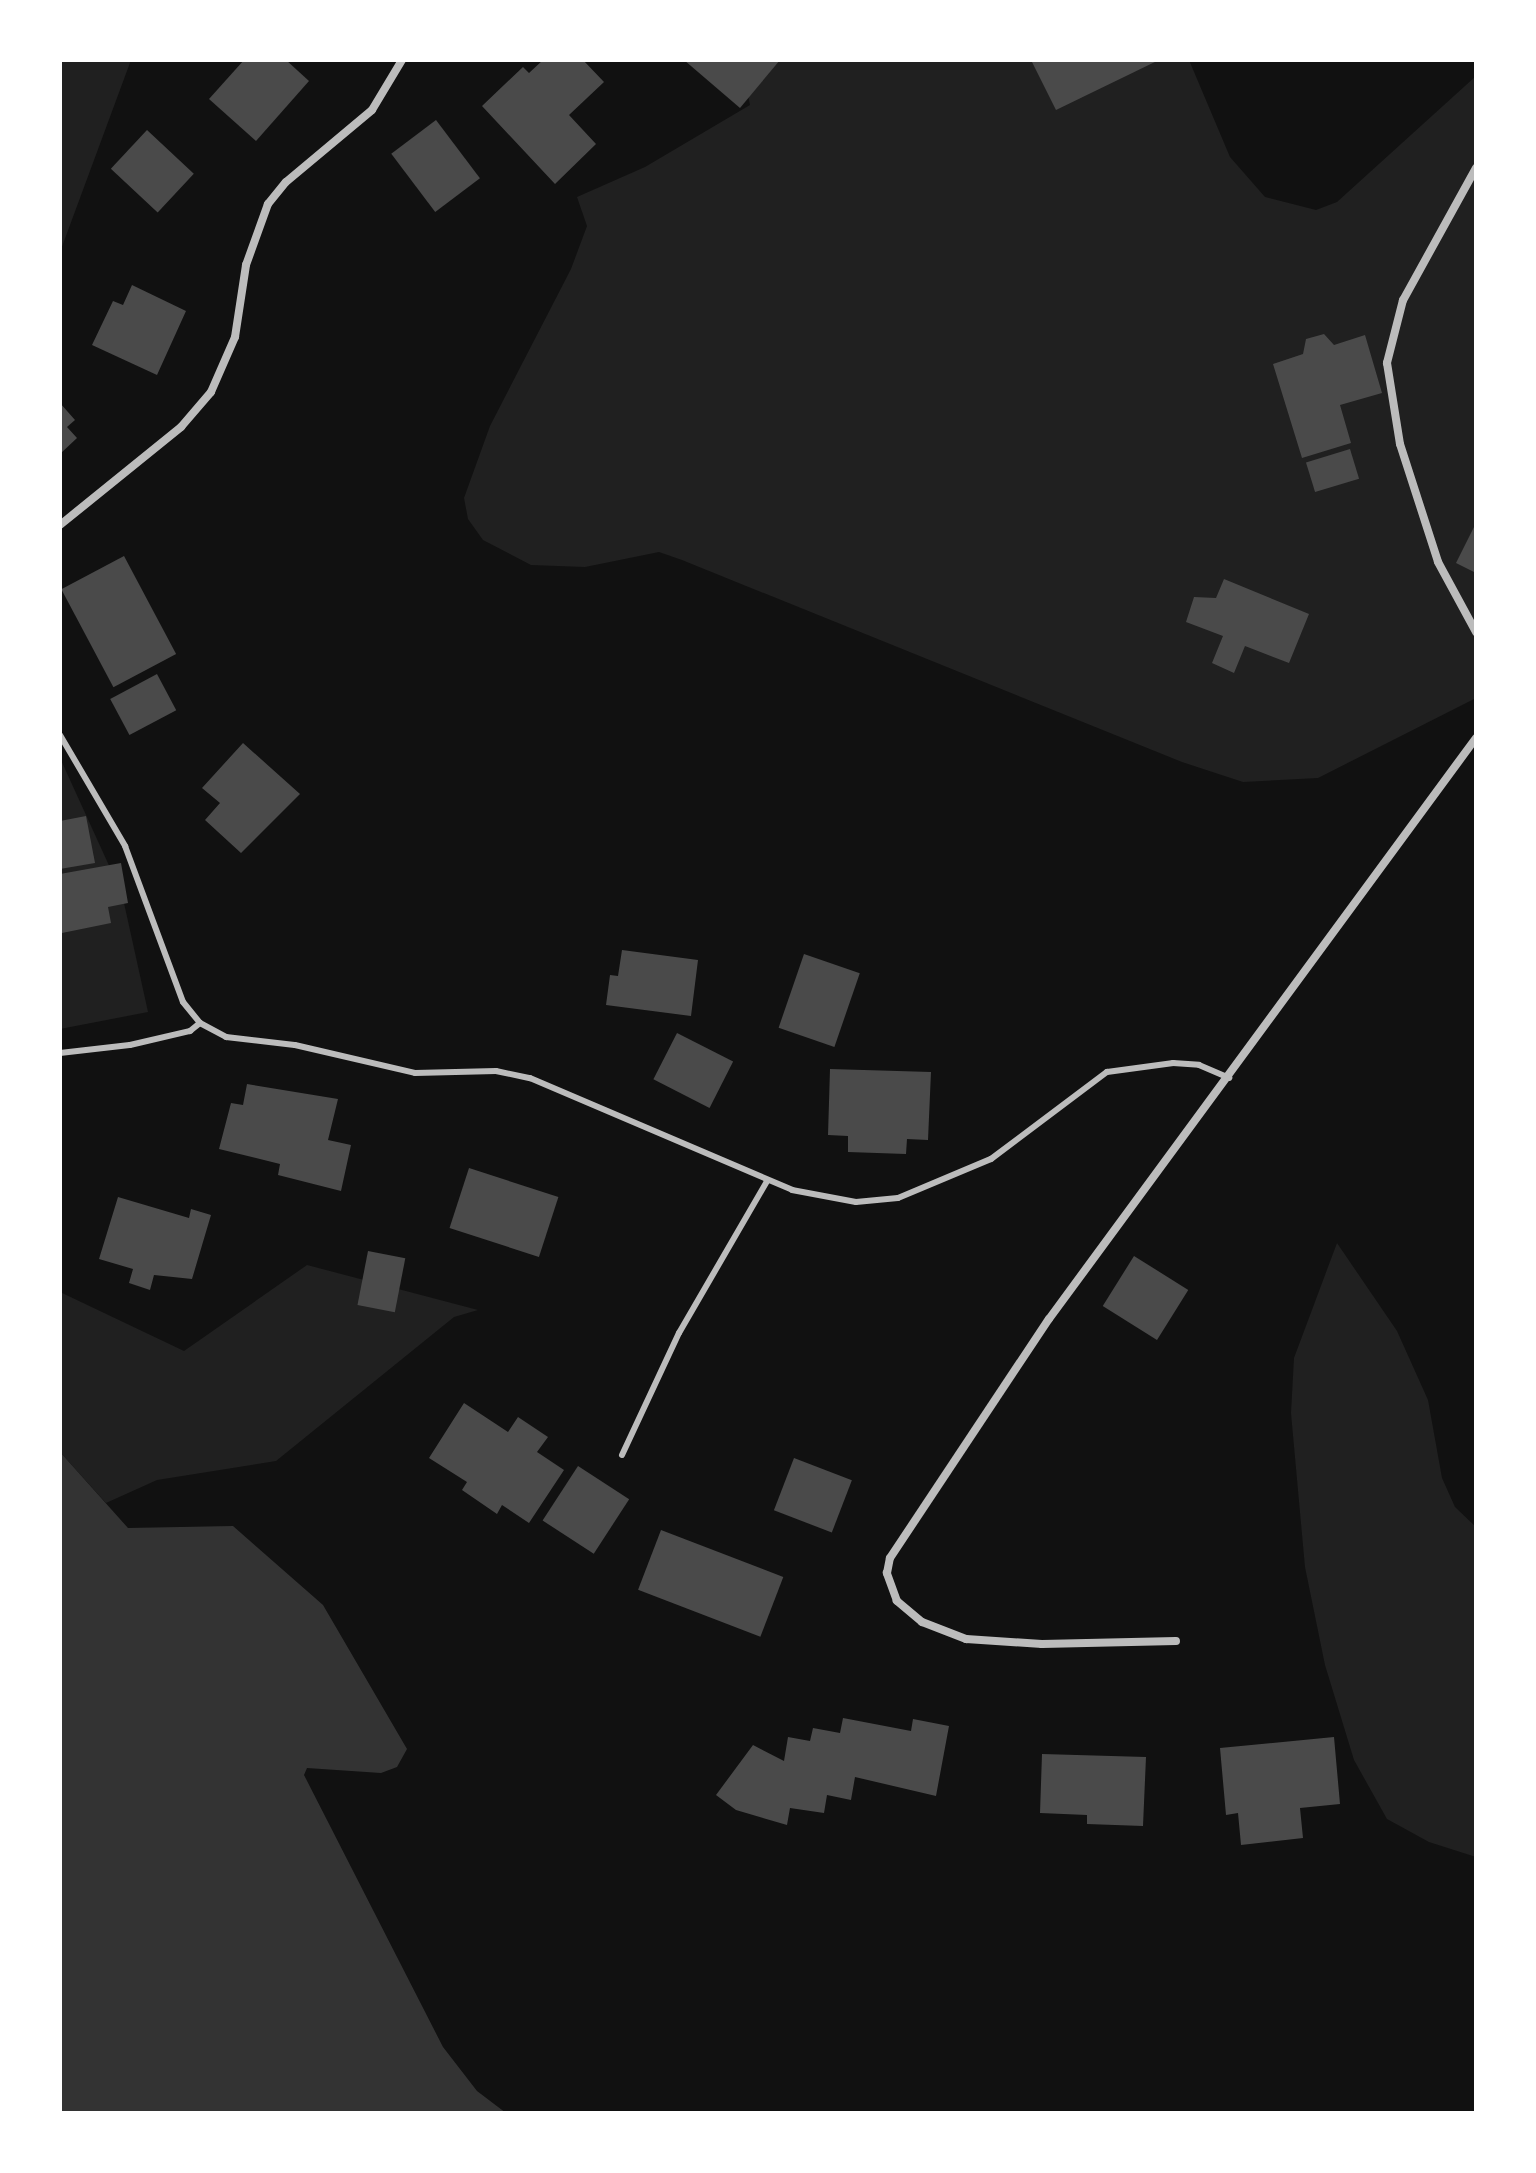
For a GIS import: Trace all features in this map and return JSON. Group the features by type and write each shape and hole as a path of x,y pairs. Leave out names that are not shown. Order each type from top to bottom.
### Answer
{"street":[{"path":"60,525 181,427 211,392 235,337 246,265 268,204 286,182 372,110 402,60"},
{"path":"1476,168 1403,300 1387,363 1400,444 1438,562 1476,632"},
{"path":"1176,1641 1042,1644 966,1639 910,1612 890,1588 887,1573 907,1526 984,1413 1476,738"}],"lane":[{"path":"60,735 125,846 154,913 178,990 200,1023 226,1037 295,1045 415,1073 496,1071 530,1078 767,1181 856,1202 898,1198 991,1159 1107,1072 1173,1063 1199,1065 1229,1078"},
{"path":"60,1053 130,1045 190,1031 200,1023"},
{"path":"622,1455 679,1333 767,1181"}],"shaded area":[{"path":"60,60 131,60 60,252"},
{"path":"741,60 1189,60 1230,157 1265,197 1316,210 1337,202 1476,76 1476,698 1318,778 1243,782 1182,762 659,552 585,567 531,565 483,540 468,519 464,498 490,426 571,269 587,226 577,197 645,167 750,105"},
{"path":"60,758 122,894 148,1012 60,1029"},
{"path":"1337,1243 1397,1331 1428,1400 1442,1478 1455,1507 1476,1527 1476,1857 1429,1842 1387,1819 1354,1760 1325,1665 1305,1567 1291,1413 1294,1358"},
{"path":"307,1265 478,1310 454,1317 276,1461 157,1480 106,1503 60,1452 60,1292 184,1351"},
{"path":"60,1452 128,1528 233,1526 323,1605 407,1749 397,1767 381,1773 307,1768 304,1775 443,2047 477,2091 506,2113 60,2113"}],"building":[{"path":"244,60 286,60 309,81 256,141 209,99"},
{"path":"543,60 583,60 604,82 569,115 596,144 555,184 482,106 523,67 529,73"},
{"path":"684,60 780,60 740,108"},
{"path":"1031,60 1159,60 1056,110"},
{"path":"436,120 480,178 435,212 391,154"},
{"path":"147,130 194,174 158,212 111,169"},
{"path":"132,285 186,311 157,375 92,345 113,301 123,305"},
{"path":"1324,334 1334,345 1365,335 1382,393 1340,405 1351,443 1302,458 1273,364 1303,354 1306,339"},
{"path":"60,403 75,420 67,427 77,438 60,454"},
{"path":"1350,449 1359,479 1315,492 1306,462"},
{"path":"1476,523 1476,573 1456,563"},
{"path":"124,556 176,654 113,687 61,589"},
{"path":"1224,579 1309,614 1289,663 1245,646 1234,673 1212,663 1223,636 1186,622 1194,597 1216,598"},
{"path":"157,674 176,710 129,735 110,699"},
{"path":"243,743 300,794 241,853 205,820 220,803 202,788"},
{"path":"86,816 95,863 60,869 60,821"},
{"path":"121,863 128,903 108,907 111,923 62,933 60,874"},
{"path":"622,950 698,960 691,1016 606,1005 610,975 618,976"},
{"path":"804,954 860,973 834,1047 779,1028"},
{"path":"677,1033 733,1062 710,1108 653,1079"},
{"path":"830,1069 931,1072 928,1140 907,1139 906,1154 848,1152 848,1136 828,1135"},
{"path":"247,1084 338,1099 328,1140 351,1145 341,1191 278,1175 280,1164 219,1149 231,1103 243,1105"},
{"path":"469,1168 558,1197 539,1257 450,1228"},
{"path":"118,1197 189,1218 191,1209 211,1215 192,1279 154,1275 150,1290 129,1283 133,1269 99,1259"},
{"path":"368,1251 405,1258 395,1312 358,1305"},
{"path":"1134,1256 1188,1290 1157,1340 1103,1306"},
{"path":"464,1403 508,1432 518,1417 548,1437 537,1452 564,1470 529,1523 502,1505 497,1514 462,1490 467,1482 429,1458"},
{"path":"794,1458 852,1480 832,1532 774,1510"},
{"path":"578,1466 629,1499 594,1554 543,1521"},
{"path":"661,1530 783,1577 760,1637 638,1590"},
{"path":"843,1718 911,1731 913,1719 949,1726 936,1796 855,1777 851,1800 827,1795 824,1813 790,1808 787,1825 736,1810 716,1795 753,1745 784,1761 788,1737 810,1741 813,1728 840,1733"},
{"path":"1334,1737 1340,1804 1300,1808 1303,1838 1241,1845 1238,1813 1226,1815 1220,1748"},
{"path":"1042,1754 1146,1757 1143,1826 1087,1824 1087,1815 1040,1813"}]}
